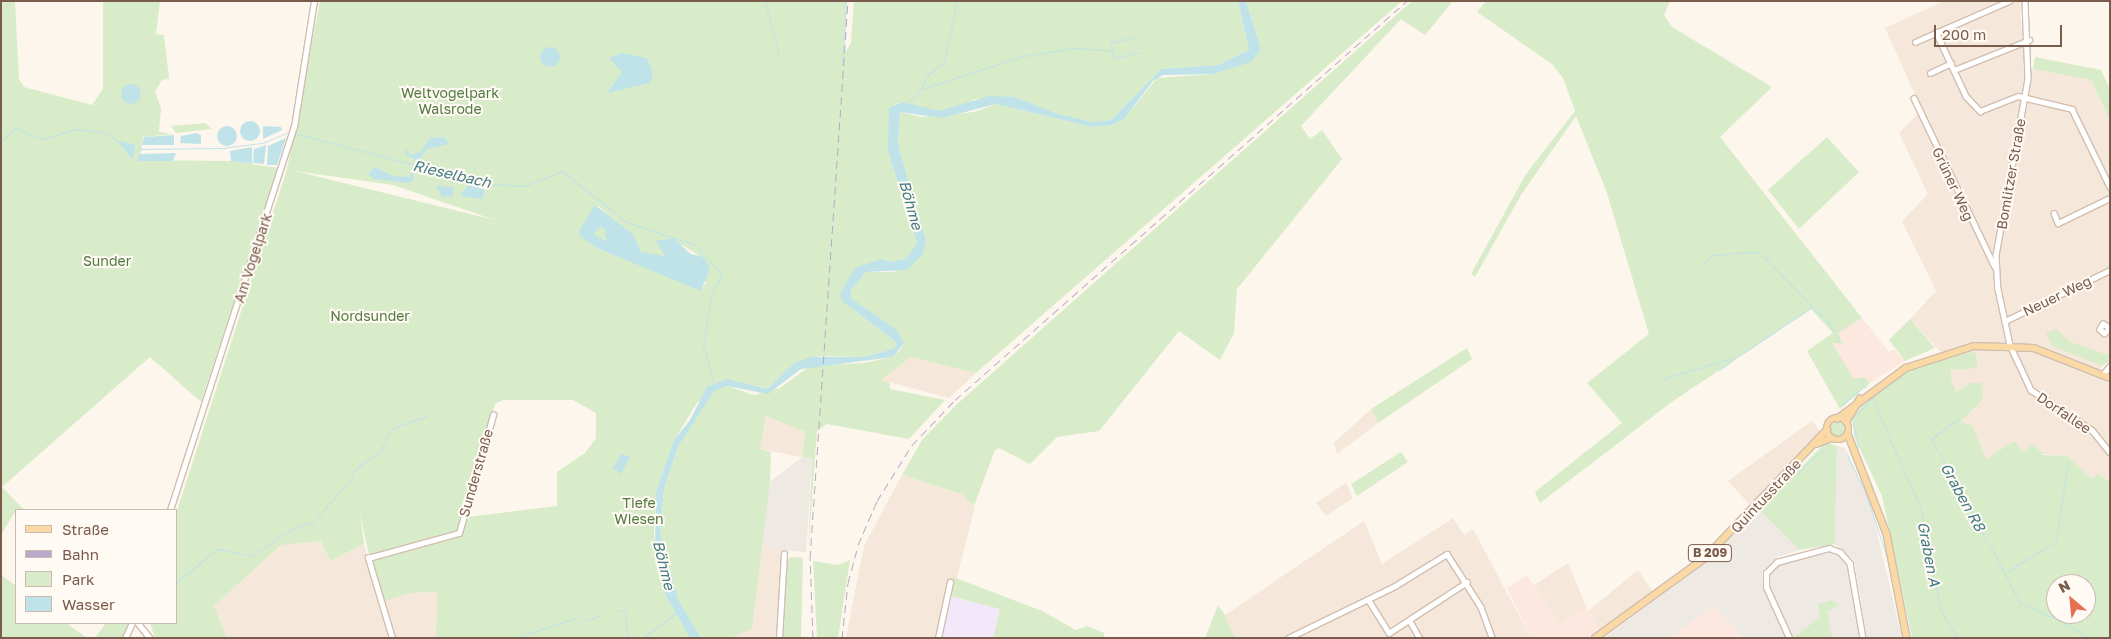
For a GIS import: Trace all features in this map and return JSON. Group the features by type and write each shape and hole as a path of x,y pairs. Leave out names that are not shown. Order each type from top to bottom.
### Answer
{"main road":[{"name":"B 209","path":"1827,430 1837,418 1860,399 1903,370 1944,353 2010,345 2053,354 2110,378"},
{"name":"B 209","path":"1846,422 1860,399"},
{"path":"1837,418 1846,422 1854,451 1887,534 1907,638"},
{"path":"1827,430 1832,438"},
{"name":"Quintusstraße","path":"1595,638 1705,558 1816,444 1827,430"},
{"path":"1848,434 1841,439 1854,451"},
{"name":"B 209","path":"1832,438 1841,439"},
{"name":"Quintusstraße","path":"1816,444 1832,438"}],"street":[{"name":"Am Vogelpark","path":"170,509 294,127 314,1"},
{"path":"1915,42 2009,1"},
{"name":"Bomlitzer Straße","path":"2010,345 1995,267 2026,97 2029,40 2025,1"},
{"path":"1936,32 1966,96 1980,111 2012,98 2026,97 2072,109 2110,187"},
{"path":"1954,70 2029,40"},
{"path":"1930,73 1951,63"},
{"name":"Grüner Weg","path":"1914,98 1995,267"},
{"path":"2054,213 2058,223 2110,198"},
{"name":"Neuer Weg","path":"2005,321 2110,270"},
{"name":"Dorfallee","path":"2010,345 2031,390 2092,430 2110,452"},
{"path":"2102,374 2110,366"},
{"name":"Sunderstraße","path":"392,638 368,558 459,533 493,415"},
{"path":"1789,638 1766,587 1766,572 1777,562 1829,548 1840,552 1850,563 1863,638"},
{"path":"779,638 784,554"},
{"path":"1288,638 1368,599 1447,554 1467,582 1493,637"},
{"path":"938,638 950,582"},
{"path":"1368,599 1390,633 1467,582"},
{"path":"1410,621 1420,638"},
{"path":"125,638 132,624"},
{"path":"139,624 150,638"}],"shaded area":[{"path":"1944,1 2020,1 2024,63 2033,69 2091,80 2110,120 2110,361 2092,374 2110,382 2110,482 2098,473 2092,479 2067,456 2023,452 2014,441 1986,459 1972,425 1961,422 1976,407 1981,383 1970,383 1956,392 1951,379 1951,370 1959,370 1976,353 1946,358 1910,319 1936,291 1902,221 1928,194 1899,133 1922,110 1885,28"},
{"path":"1862,318 1889,352 1894,349 1905,361 1870,383 1865,377 1854,380 1832,343 1843,344 1837,333"},
{"path":"911,357 976,373 949,398 881,380"},
{"path":"1371,409 1378,423 1337,454 1334,443"},
{"path":"766,416 805,432 802,457 760,449"},
{"path":"1812,421 1820,431 1750,505 1728,481"},
{"path":"1837,446 1845,448 1870,502 1902,638 1867,638 1854,560 1835,544"},
{"path":"802,457 812,458 806,552 771,549 762,545 770,482"},
{"path":"902,475 962,494 975,507 941,638 846,638 864,546"},
{"path":"1346,483 1353,498 1326,516 1316,503"},
{"path":"1759,510 1800,550 1777,557 1762,572 1765,593 1786,638 1744,638 1713,606 1669,638 1604,638 1687,577"},
{"path":"1453,518 1464,535 1473,529 1531,638 1235,638 1225,615 1364,521 1382,564"},
{"path":"309,539 321,541 330,561 364,544 389,638 227,638 214,606 281,545"},
{"path":"762,545 787,551 780,638 732,638 752,629"},
{"path":"1819,550 1835,550 1849,564 1861,638 1793,638 1767,582 1769,573 1780,562"},
{"path":"1568,563 1586,606 1560,625 1534,585"},
{"path":"1638,570 1653,592 1598,630 1588,611"},
{"path":"1527,575 1560,625 1586,606 1598,630 1586,638 1531,638 1507,588"},
{"path":"438,592 436,638 395,638 383,602 410,593"},
{"path":"950,596 1000,609 993,638 941,638"},
{"path":"1713,606 1744,638 1669,638"}],"green space":[{"name":"Sunder","path":"1,1 15,1 19,79 24,87 92,105 103,89 103,1 160,1 156,34 164,35 169,79 162,80 155,91 161,108 159,132 172,134 143,137 140,160 231,161 278,168 201,402 150,357 2,487 23,509 15,509 1,535"},
{"path":"320,1 847,1 844,54 851,43 854,1 1238,1 1249,50 1218,65 1161,69 1111,120 1092,122 1059,114 1015,97 975,99 961,107 939,111 895,103 888,151 917,243 906,259 891,262 881,259 840,293 851,308 896,342 895,348 864,357 820,356 794,363 767,389 728,379 697,403 674,440 656,491 654,535 666,596 690,638 436,638 437,592 410,593 383,602 372,559 460,535 467,517 557,506 557,472 585,453 596,438 596,413 573,400 503,400 495,404 458,531 369,555 360,514 364,544 330,561 321,541 281,545 214,606 227,638 155,638 150,624 178,624 178,509 287,169","holes":["295,171 393,185 495,220","598,206 635,237 634,245 641,252 661,257 667,253 658,245 682,245 697,254 706,283 701,290 599,249 579,231"]},
{"path":"1246,1 1402,1 976,373 911,357 881,380 890,383 890,389 945,400 909,439 827,424 817,431 808,555 812,458 802,457 805,432 766,416 760,449 771,452 770,482 752,629 732,638 701,638 678,599 660,531 664,489 678,447 714,390 727,386 754,395 780,388 810,366 863,363 893,357 900,350 904,343 852,299 850,291 866,272 894,272 924,253 926,240 898,145 900,112 921,117 974,112 996,104 1092,127 1112,125 1124,119 1157,78 1213,74 1261,49"},
{"path":"1412,1 1453,1 1425,35 1401,19 1301,126 1310,139 1322,130 1342,159 1237,289 1234,333 1220,360 1179,331 1099,431 1057,437 1030,464 999,448 995,450 974,506 962,494 902,475 922,440 955,406"},
{"path":"1486,1 1670,1 1664,15 1672,27 1772,87 1720,137 1862,318 1838,333 1843,344 1832,343 1854,379 1865,377 1870,383 1840,409 1807,351 1833,333 1811,309 1673,401 1540,503 1535,492 1622,423 1587,383 1649,334 1607,193 1576,116 1521,195 1475,277 1471,274 1526,174 1575,111 1563,78 1552,64 1477,12"},
{"path":"2035,57 2101,70 2110,89 2110,120 2091,80 2033,69"},
{"path":"205,123 212,129 176,133 171,126"},
{"path":"1827,137 1859,172 1799,229 1768,190"},
{"path":"597,227 603,227 607,234 603,241 597,241 593,237 593,231"},
{"path":"1910,319 1935,348 1905,361 1889,340"},
{"path":"2056,329 2071,342 2110,356 2110,361 2100,365 2052,346 2046,333"},
{"path":"1467,348 1472,359 1378,423 1371,409"},
{"path":"1976,352 1977,368 1951,370 1951,379 1956,392 1970,383 1981,383 1983,399 1961,422 1972,425 1986,459 2014,441 2023,452 2033,444 2044,455 2067,456 2092,479 2098,473 2110,482 2110,638 1912,638 1882,496 1854,436 1853,417 1868,398 1907,372 1941,358"},
{"path":"1835,421 1841,421 1846,426 1844,435 1835,437 1830,432 1830,426"},
{"path":"1826,442 1837,446 1835,544 1800,550 1759,510"},
{"path":"1401,452 1408,462 1357,496 1351,484"},
{"path":"791,557 803,558 801,638 780,638 787,560"},
{"path":"850,560 838,638 817,638 813,561 838,565"},
{"path":"1,575 15,585 15,624 67,624 87,638 1,638"},
{"path":"953,577 1042,611 1076,630 1087,626 1104,633 1104,638 993,638 1000,609 950,596"},
{"path":"1832,600 1838,605 1827,612 1832,638 1793,638 1820,617 1818,604"},
{"path":"1218,605 1225,615 1235,638 1205,638"},
{"path":"105,624 129,624 123,638 95,638"}],"water":[{"name":"Böhme","path":"1238,1 1246,1 1261,49 1251,62 1213,74 1163,75 1153,81 1124,119 1112,125 1092,127 996,104 942,118 900,112 898,145 926,240 924,253 907,270 866,272 850,291 852,299 897,330 904,343 893,357 801,369 768,394 727,386 714,391 678,447 664,489 660,531 678,599 701,638 690,638 666,596 655,551 656,491 674,440 690,420 707,387 728,379 767,389 794,363 811,357 864,357 895,348 896,342 842,301 840,293 855,268 881,259 891,262 906,259 917,243 888,151 889,108 902,102 939,111 989,96 1015,97 1059,114 1092,122 1111,120 1161,69 1218,65 1249,50"},
{"path":"550,47 557,50 560,57 557,64 550,67 543,64 540,57 543,50"},
{"path":"622,53 647,58 653,75 650,83 607,93 622,72 609,58"},
{"path":"131,84 138,87 141,94 138,101 131,104 124,101 121,94 124,87"},
{"path":"250,121 257,124 260,131 257,138 250,141 243,138 240,131 243,124"},
{"path":"440,125 431,138 444,137 449,144 427,149 418,161 405,154 406,149 411,155 420,152"},
{"path":"227,126 234,129 237,136 234,143 227,146 220,143 217,136 220,129"},
{"path":"263,126 281,127 282,130 263,139"},
{"path":"196,133 201,135 201,144 180,143 181,136"},
{"path":"174,135 174,145 142,145 144,137"},
{"path":"286,138 277,165 267,165 268,146"},
{"path":"118,142 135,145 133,160"},
{"path":"266,145 264,164 253,163 254,149"},
{"path":"252,147 252,164 231,161 230,151"},
{"path":"176,153 173,161 137,161 140,154"},
{"path":"375,167 393,176 409,177 412,171 414,179 410,183 374,179 368,174"},
{"path":"468,185 484,189 483,199 460,196"},
{"path":"436,186 454,187 453,196 442,197"},
{"path":"595,205 633,234 641,252 665,256 656,241 673,238 691,254 703,257 710,268 701,291 599,249 581,237 579,231","holes":["601,227 606,230 605,241 593,234"]},
{"path":"621,454 630,457 621,474 613,468"}],"waterway":[{"path":"765,1 779,56"},
{"path":"842,65 846,1"},
{"path":"921,89 926,77 944,62 957,1"},
{"path":"1135,37 1110,43 1114,58 1140,52"},
{"path":"906,105 921,89 1024,56 1073,48 1112,51"},
{"name":"Rieselbach","path":"1,141 16,128 43,139 75,129 106,133 119,142"},
{"name":"Rieselbach","path":"137,149 222,148 262,143 289,132"},
{"name":"Rieselbach","path":"297,134 489,184 525,186 562,171 626,222 695,245 722,275 712,292 703,345 714,383"},
{"name":"Graben A","path":"1732,253 1759,252 1828,322 1839,340"},
{"name":"Graben A","path":"1702,265 1713,255 1729,254"},
{"path":"1740,355 1812,307"},
{"path":"1662,379 1736,357"},
{"path":"1719,370 1734,359"},
{"name":"Graben A","path":"1859,379 1865,387"},
{"path":"1842,405 1864,386"},
{"name":"Graben A","path":"1872,397 1887,433"},
{"path":"1858,447 1852,419 1872,398"},
{"path":"349,483 355,469 380,451 392,428 427,416"},
{"name":"Graben R8","path":"1937,450 1931,439 1958,419"},
{"name":"Graben A","path":"1888,435 1902,466"},
{"path":"1798,472 1825,448"},
{"name":"Graben R8","path":"1939,453 1987,541"},
{"path":"1847,455 1866,494 1890,567"},
{"path":"2005,573 2056,541 2068,461"},
{"name":"Graben A","path":"1903,469 1921,509 1941,611 1958,638"},
{"path":"178,581 217,549 252,556 292,529 313,522 347,484"},
{"name":"Graben R8","path":"1989,544 2020,603 2046,615"},
{"path":"617,611 625,610 627,638"},
{"path":"643,638 676,613"},
{"path":"586,620 599,616"},
{"path":"514,638 579,617"},
{"name":"Graben R8","path":"2066,624 2089,638"}],"railway":[{"path":"813,638 810,558 848,1"},
{"path":"842,638 848,583 858,545 877,501 912,445 955,400 1407,1"}],"park label":[{"name":"Weltvogelpark Walsrode","path":"450,102"},
{"name":"Nordsunder","path":"370,316"},
{"name":"Tiefe Wiesen","path":"639,512"}]}
